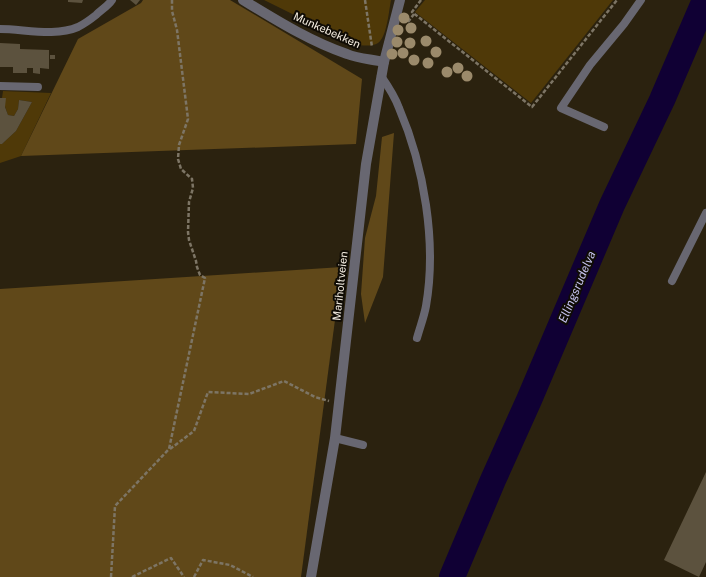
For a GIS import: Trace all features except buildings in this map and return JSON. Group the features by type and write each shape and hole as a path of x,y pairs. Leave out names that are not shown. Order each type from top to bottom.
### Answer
{"street":[{"name":"Munkebekken","path":"243,0 296,31 327,46 348,55 379,61"},
{"name":"Mariholtveien","path":"311,577 335,438 366,164 381,76 379,61 400,0"}],"lane":[{"path":"0,29 35,32 61,31 78,27 110,4 112,0"},
{"path":"604,127 561,108 590,65 624,24 641,0"},
{"path":"381,76 399,107 406,126 425,199 429,268 426,305 418,338"},
{"path":"0,86 38,87"},
{"path":"672,281 706,213"},
{"path":"335,438 363,445"}],"path":[{"path":"169,449 204,278 200,276 198,271 188,232 189,202 193,188 192,179 181,169 178,160 179,145 188,119 177,30 172,11 172,0"},
{"path":"365,0 379,61"},
{"path":"421,0 412,12 532,107 617,0"},
{"path":"111,577 115,506 169,449 194,431 208,392 249,394 284,381 315,397 339,403"},
{"path":"132,577 171,558 184,577"},
{"path":"194,577 203,560 230,565 253,577"}],"shaded area":[{"path":"143,0 230,0 362,79 356,144 21,156 78,39 141,3"},
{"path":"264,0 391,0 384,35 378,43 367,46 355,45"},
{"path":"425,0 613,0 531,103 415,12"},
{"path":"3,91 51,93 21,156 0,163 0,144 2,144 16,131 32,102 19,100 18,109 14,116 8,115 2,98"},
{"path":"394,133 383,277 365,323 361,294 365,238 376,196 382,137"},
{"path":"342,267 301,577 0,577 0,289"}],"waterway":[{"name":"Ellingsrudelva","path":"452,577 612,205 662,100 705,0"}]}
